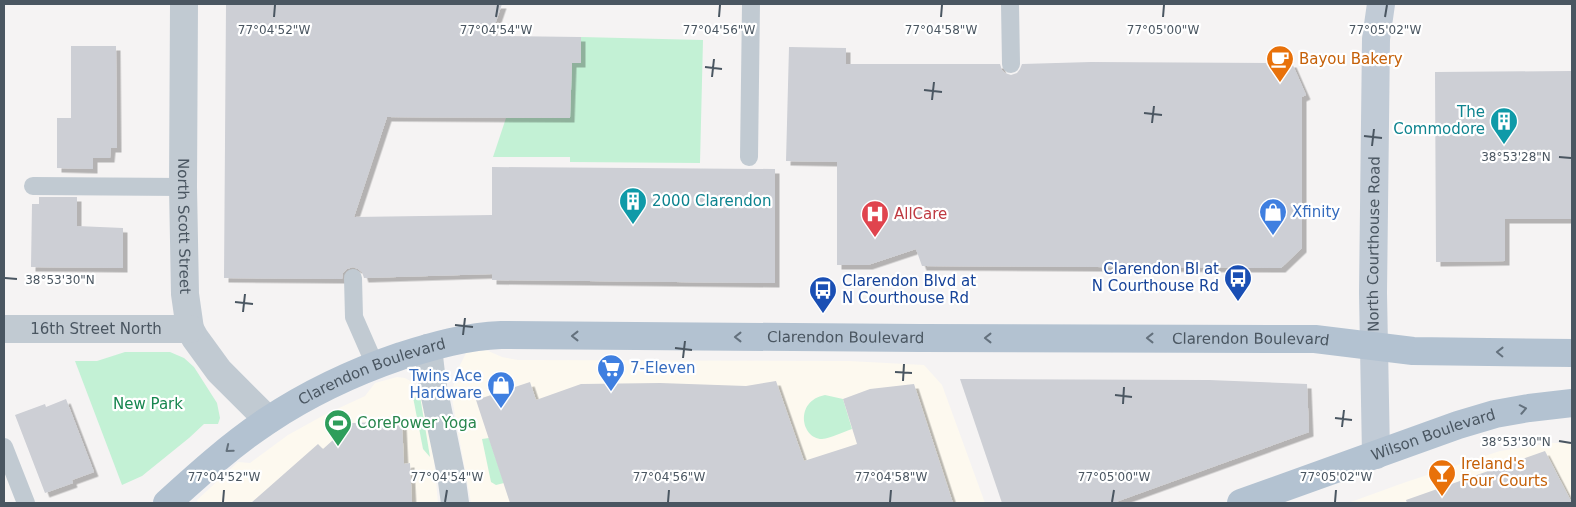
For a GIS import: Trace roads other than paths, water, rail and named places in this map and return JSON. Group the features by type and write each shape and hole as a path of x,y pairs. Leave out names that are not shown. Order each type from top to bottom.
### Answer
{"main road":[{"name":"North Courthouse Road","path":"1376,455 1373,346 1376,39 1381,4"},
{"name":"Clarendon Boulevard","path":"167,503 226,451 268,420 314,393 376,365 428,348 476,336 1314,338 1413,351 1572,353"},
{"name":"Wilson Boulevard","path":"1241,503 1458,425 1496,414 1572,403"}],"street":[{"name":"North Scott Street","path":"184,4 183,187 185,294 190,329 219,371 268,420"},
{"name":"16th Street North","path":"4,329 190,329"},
{"path":"428,348 432,382 455,503"}],"lane":[{"path":"749,157 751,4"},
{"path":"1010,4 1011,64"},
{"path":"33,186 183,187"},
{"path":"353,278 354,318 376,365"},
{"path":"4,447 26,503"}],"place":[{"name":"Bayou Bakery","path":"1280,83"},
{"name":"The Commodore","path":"1504,145"},
{"name":"2000 Clarendon","path":"633,225"},
{"name":"Xfinity","path":"1273,236"},
{"name":"AllCare","path":"875,238"},
{"name":"Clarendon Bl at N Courthouse Rd","path":"1238,302"},
{"name":"Clarendon Blvd at N Courthouse Rd","path":"823,314"},
{"name":"7-Eleven","path":"611,392"},
{"name":"Twins Ace Hardware","path":"501,409"},
{"name":"CorePower Yoga","path":"338,447"},
{"name":"Ireland's Four Courts","path":"1442,497"}],"park label":[{"name":"New Park","path":"148,404"}]}
